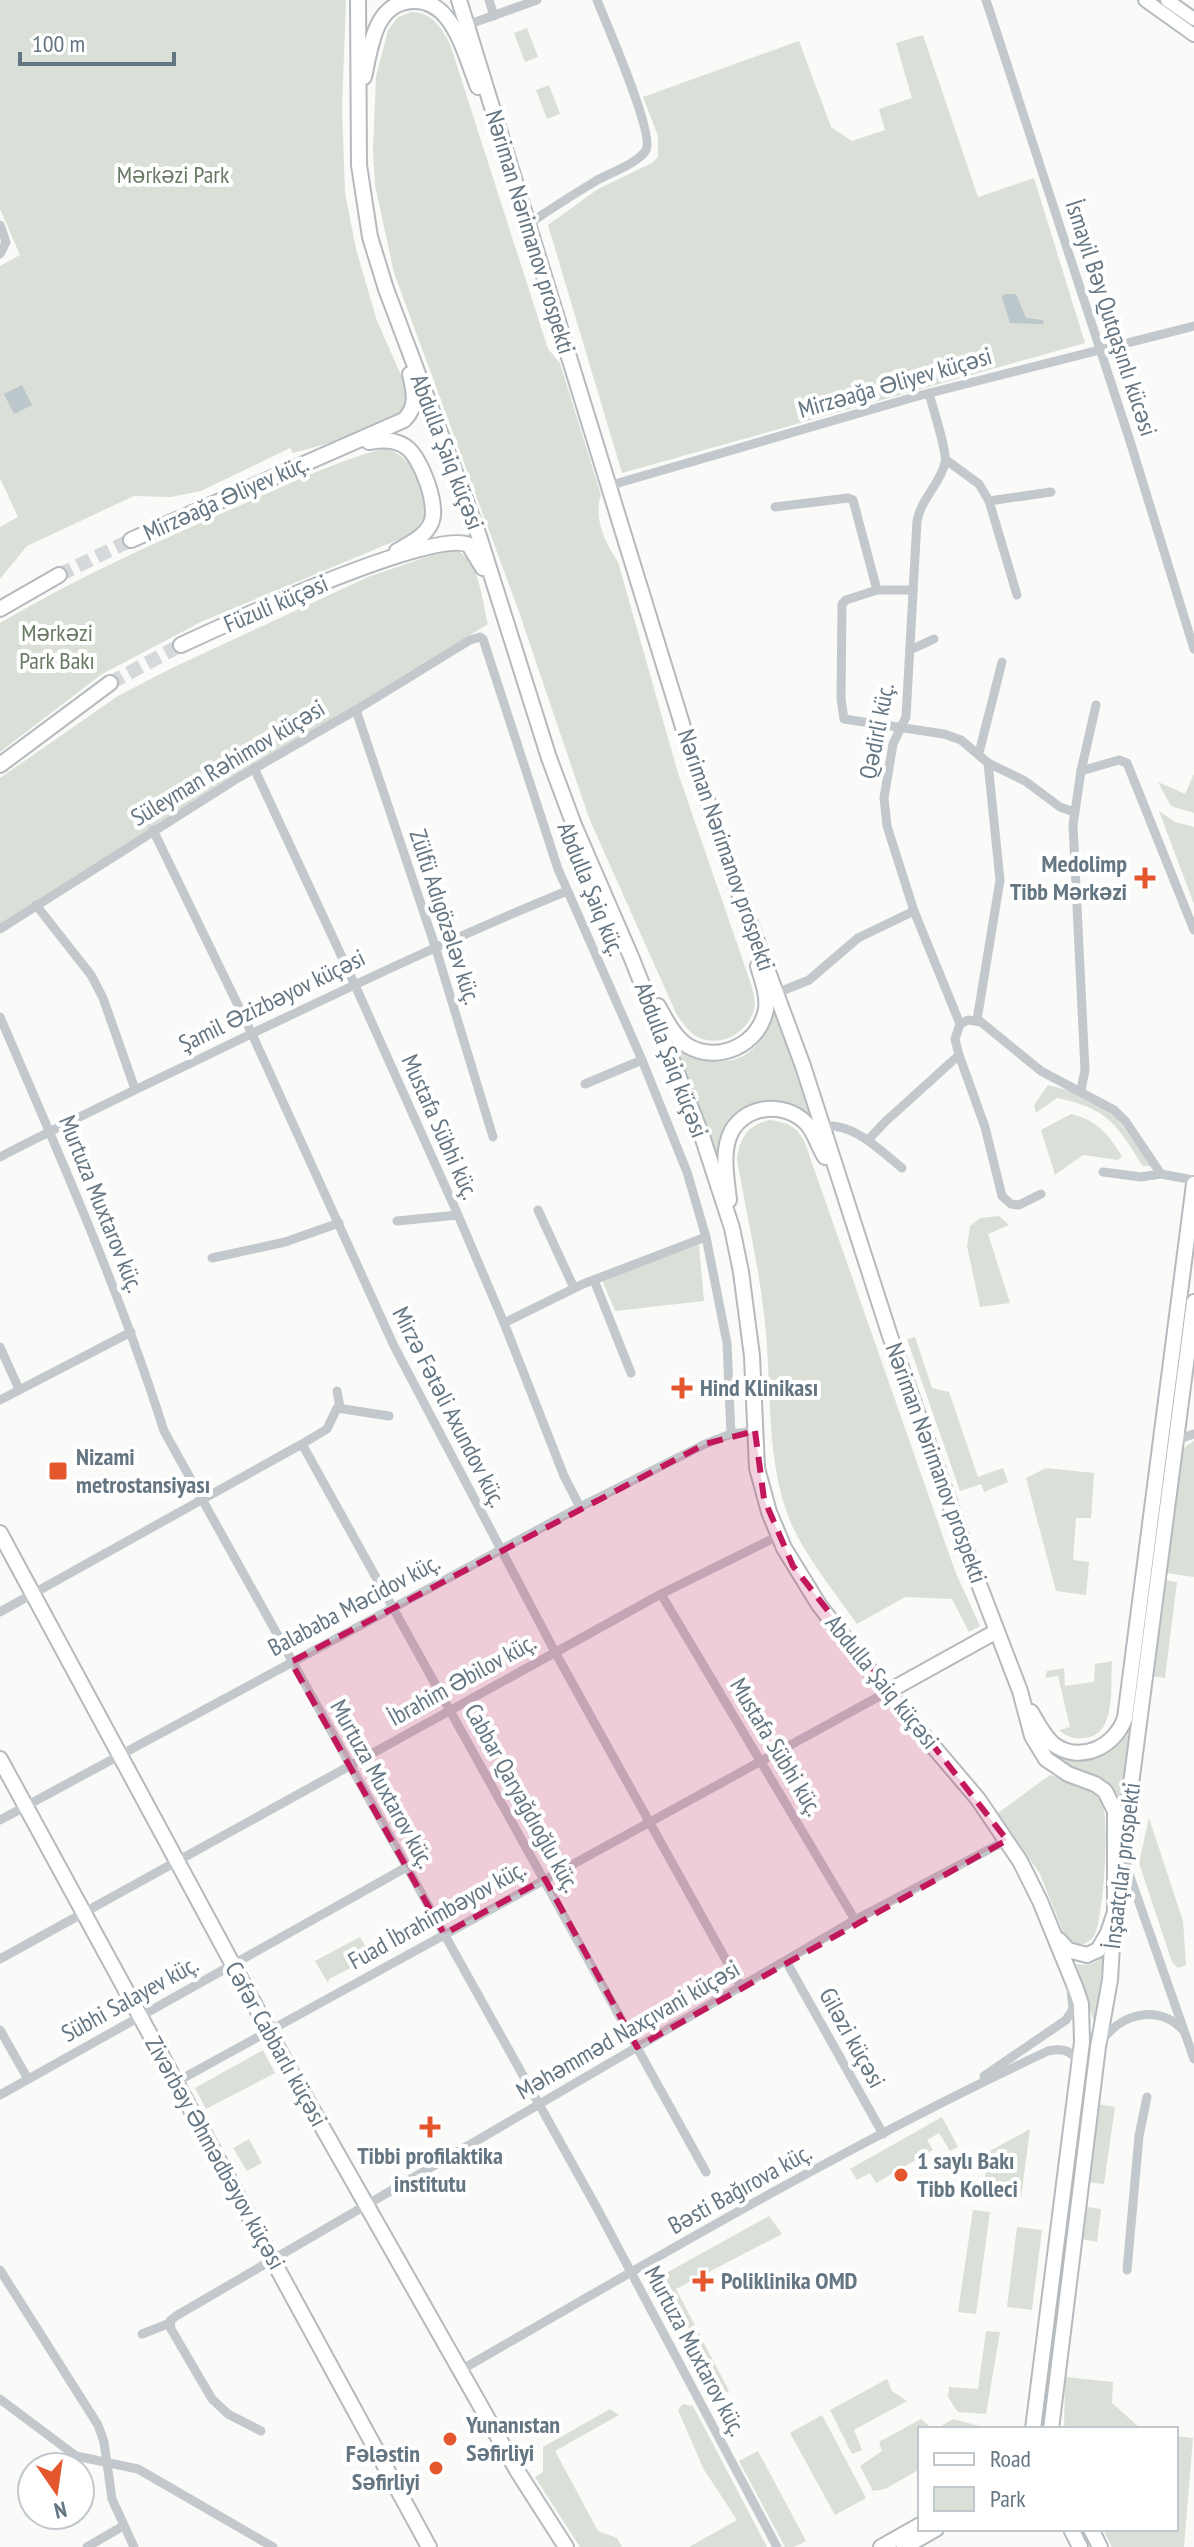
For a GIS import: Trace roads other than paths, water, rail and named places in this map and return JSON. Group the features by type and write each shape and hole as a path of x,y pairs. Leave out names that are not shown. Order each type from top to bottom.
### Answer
{"main road":[{"name":"Abdulla Şaiq küçəsi","path":"358,0 359,165 367,221 382,278 463,491 549,758 702,1136 732,1228 748,1317 760,1484 778,1536 819,1605 887,1692 978,1799 1029,1877 1081,2004 1079,2065"},
{"name":"Nəriman Nərimanov prospekti","path":"459,0 502,147 733,877 777,993 957,1525 1020,1691"},
{"path":"1145,0 1189,16"},
{"path":"1167,0 1189,16 1194,35"},
{"path":"358,104 374,32 380,20 390,8 400,4 425,2 446,17 455,30 502,147"},
{"path":"320,457 393,426 412,412 413,387 400,327"},
{"path":"320,457 383,440 404,445 416,459 431,495 431,523 417,539 371,564"},
{"name":"Mirzəağa Əliyev küç.","path":"131,540 320,457"},
{"path":"371,564 440,544 463,542 472,549 498,597"},
{"name":"Füzuli küçəsi","path":"181,645 371,564"},
{"path":"0,609 59,575"},
{"path":"0,765 110,683"},
{"path":"632,959 671,1028 686,1045 711,1052 727,1051 742,1045 753,1036 766,1010 765,994 733,877"},
{"path":"732,1228 726,1148 733,1129 748,1114 774,1108 798,1116 807,1124 835,1170"},
{"path":"1020,1691 1043,1734 1062,1749 1072,1752 1094,1750 1114,1739 1122,1726 1191,1224 1194,1182"},
{"name":"İnşaatçılar prospekti","path":"1051,2427 1194,1302"},
{"name":"Cəfər Cabbarlı küçəsi","path":"0,1533 268,2030 518,2472 566,2547"},
{"path":"887,1692 997,1631"},
{"path":"1020,1691 1032,1736 1046,1759 1068,1774 1105,1791 1115,1811 1115,1912 1103,1944 1087,1955 1068,1950 1050,1928"},
{"name":"Zivərbəy Əhmədbəyov küçəsi","path":"0,1759 429,2547"},
{"path":"1033,2427 1079,2065"},
{"path":"881,2547 918,2526"},
{"path":"904,2547 932,2531"}],"street":[{"path":"489,0 494,16"},
{"path":"467,25 537,0"},
{"path":"527,225 639,158 647,149 642,115 597,0"},
{"name":"İsmayil Bəy Qutqaşınlı kücəsi","path":"986,0 1130,441 1194,649"},
{"path":"0,225 6,242 0,254"},
{"name":"Mirzəağa Əliyev küçəsi","path":"608,486 929,393 1194,326"},
{"path":"929,393 946,460 979,484 989,501 1017,595"},
{"name":"Qədirli küç.","path":"946,460 933,490 919,511 903,728 893,744 884,807 893,849 914,911 960,1024"},
{"path":"989,501 1051,492"},
{"path":"775,507 848,498 853,500 877,590"},
{"path":"913,590 877,590 842,604 842,716 847,721 944,734 961,740 988,763 1025,781 1060,807 1074,812"},
{"name":"Süleyman Rəhimov küçəsi","path":"0,929 254,768 470,640 480,637"},
{"name":"Abdulla Şaiq küç.","path":"480,637 485,643 537,809 567,891 642,1060 687,1172 706,1237 727,1343 731,1434"},
{"path":"910,650 934,639"},
{"path":"979,753 1002,662"},
{"path":"1081,1090 1085,1070 1074,812 1096,705"},
{"name":"Zülfü Adıgözələv küç.","path":"356,710 435,946 493,1137"},
{"path":"1081,771 1119,760 1127,763 1194,930"},
{"path":"977,1020 1000,880 988,763"},
{"name":"Mustafa Sübhi küç.","path":"254,768 458,1215 564,1476 580,1507"},
{"name":"Mirzə Fətəli Axundov küç.","path":"153,830 252,1034 375,1307 555,1652 741,1987"},
{"name":"Şamil Əzizbəyov küçəsi","path":"0,1157 354,983 567,891"},
{"path":"36,905 91,975 103,998 135,1089"},
{"path":"1185,908 1194,919"},
{"path":"777,993 809,980 858,938 914,911"},
{"name":"Murtuza Muxtarov küç.","path":"0,1017 91,1228 131,1332 164,1431 539,2105 777,2547"},
{"path":"1041,1194 1019,1205 1011,1204 1002,1196 985,1127 955,1039 960,1024 977,1020 988,1026 1041,1071 1114,1110 1126,1122 1161,1174"},
{"path":"868,1140 959,1055"},
{"path":"585,1084 642,1060"},
{"path":"822,1126 844,1127 868,1140 902,1168"},
{"path":"1103,1172 1141,1177 1161,1174 1194,1182"},
{"path":"538,1210 574,1288"},
{"path":"397,1221 458,1215"},
{"path":"212,1258 285,1242 339,1223"},
{"path":"504,1323 574,1288 706,1237"},
{"path":"594,1280 631,1373"},
{"path":"0,1400 131,1332"},
{"path":"0,1347 19,1389"},
{"path":"337,1391 340,1407"},
{"path":"0,1612 327,1429 331,1425 333,1411 340,1407 389,1416"},
{"name":"Balababa Məcidov küç.","path":"0,1820 580,1507 705,1444 731,1434 755,1431"},
{"path":"1176,1440 1194,1434"},
{"name":"Cabbar Qaryağdıoğlu küç.","path":"302,1444 706,2172"},
{"name":"İbrahim Əbilov küç.","path":"0,1959 661,1594 778,1536"},
{"name":"Mustafa Sübhi küç.","path":"661,1594 855,1920"},
{"name":"Fuad İbrahimbəyov küç.","path":"176,2082 887,1692"},
{"name":"Məhəmməd Naxçıvani küçəsi","path":"142,2334 170,2323 176,2316 272,2259 855,1920 1007,1840"},
{"path":"1124,1843 1128,1871 1194,2059"},
{"name":"Sübhi Salayev küç.","path":"0,2095 405,1868"},
{"name":"Giləzi küçəsi","path":"786,1961 883,2134"},
{"name":"Bəsti Bağırova küç.","path":"957,2093 1066,2020 1073,2009 1068,1971"},
{"path":"1098,2047 1121,2022 1143,2015 1163,2015 1185,2033"},
{"path":"0,2030 28,2079"},
{"name":"Bəsti Bağırova küç.","path":"461,2370 630,2272 957,2093 1048,2051 1065,2050 1075,2057 1079,2065"},
{"path":"1127,2270 1139,2136 1147,2097"},
{"path":"0,2270 98,2425 103,2436 112,2499 134,2547"},
{"path":"170,2323 212,2399 228,2414 261,2431"},
{"path":"0,2399 76,2456 138,2469 273,2547"},
{"path":"87,2547 123,2526"}],"tunnel":[{"path":"59,575 131,540"},
{"path":"110,683 181,645"}],"place":[{"name":"Medolimp Tibb Mərkəzi","path":"1145,878"},
{"name":"Hind Klinikası","path":"682,1388"},
{"name":"Nizami metrostansiyası","path":"58,1471"},
{"name":"Tibbi profilaktika institutu","path":"430,2127"},
{"name":"1 saylı Bakı Tibb Kolleci","path":"901,2175"},
{"name":"Poliklinika OMD","path":"703,2281"},
{"name":"Yunanıstan Səfirliyi","path":"450,2439"},
{"name":"Fələstin Səfirliyi","path":"436,2468"}],"park label":[{"name":"Mərkəzi Park","path":"173,175"},
{"name":"Mərkəzi Park Bakı","path":"57,647"}]}
